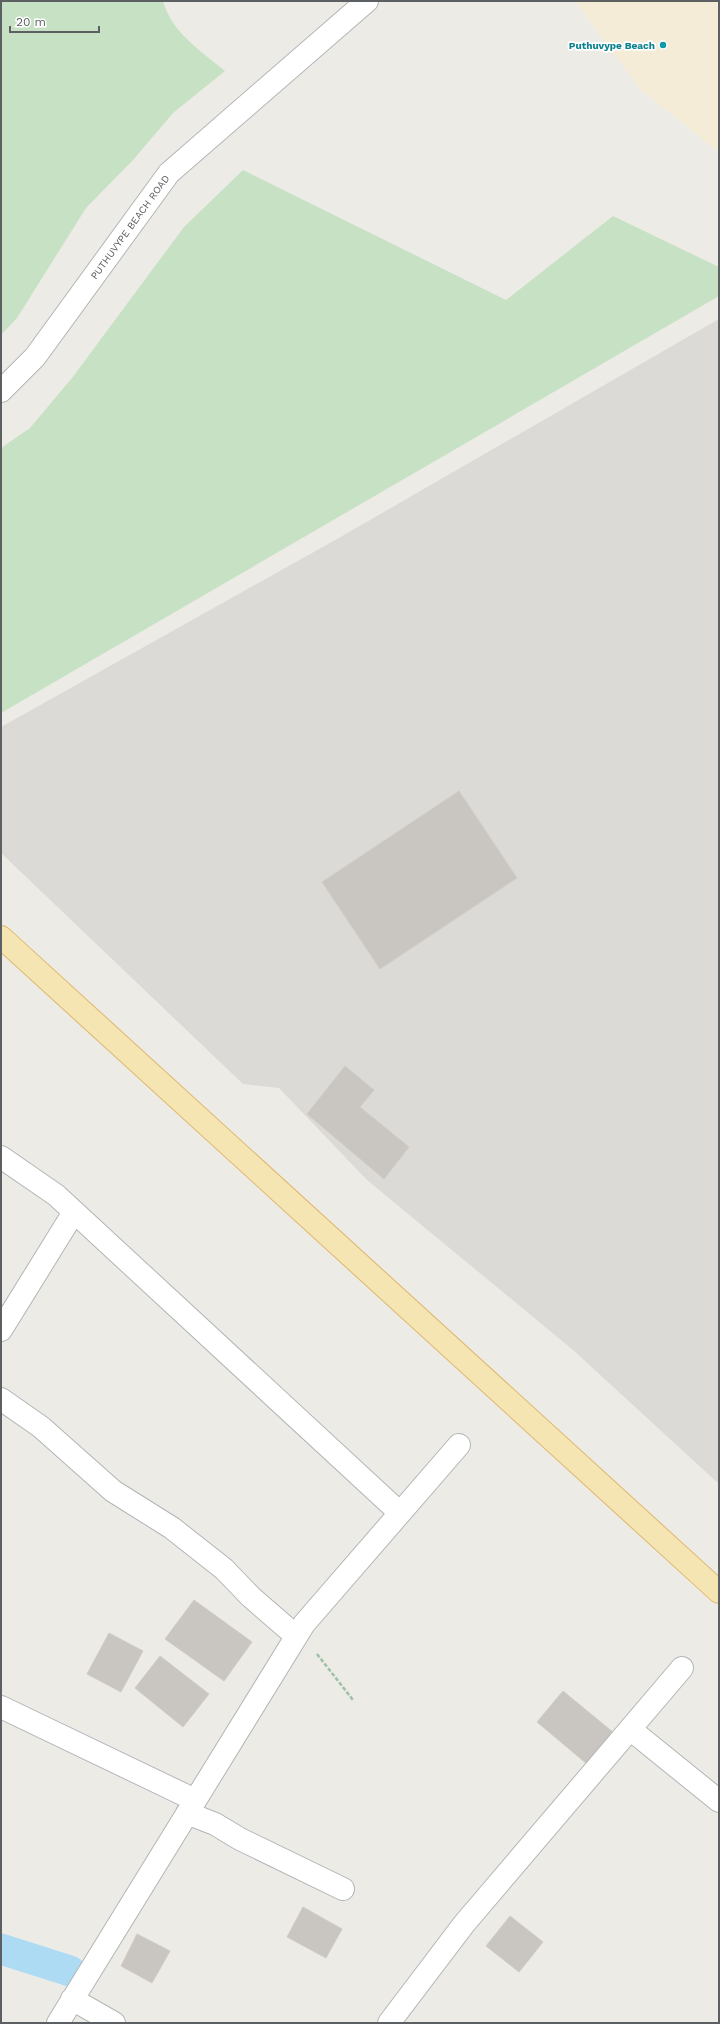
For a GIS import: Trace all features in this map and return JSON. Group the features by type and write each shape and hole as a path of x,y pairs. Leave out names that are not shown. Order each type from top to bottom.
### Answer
{"main road":[{"path":"1,937 719,1592"}],"street":[{"name":"PUTHUVYPE BEACH ROAD","path":"1,391 35,357 169,173 367,1"},
{"path":"1,1158 56,1195 400,1513"},
{"path":"1,1330 74,1212"},
{"path":"1,1399 41,1427 113,1491 172,1528 224,1569 251,1597 297,1634"},
{"path":"58,2023 297,1634 459,1446"},
{"path":"389,2023 464,1924 682,1668"},
{"path":"1,1708 191,1806 215,1824 240,1839 343,1889"},
{"path":"630,1728 719,1802"},
{"path":"72,1999 114,2023"}],"path":[{"path":"297,1634 324,1662 353,1700"}],"shaded area":[{"path":"719,319 719,1484 573,1350 367,1180 279,1088 243,1084 1,853 1,727 337,539"}],"green space":[{"path":"1,1 163,1 173,23 180,32 225,71 173,113 133,160 86,208 17,318 1,335"},
{"path":"243,170 506,300 613,216 719,267 719,296 1,713 1,448 30,428 72,378 184,227"}],"sand":[{"name":"Puthuvype Beach","path":"575,1 719,1 719,152 640,89"}],"building":[{"path":"459,791 517,878 380,969 322,882"},
{"path":"345,1066 374,1090 360,1107 409,1147 384,1179 307,1114"},
{"path":"194,1600 252,1642 224,1681 165,1639"},
{"path":"109,1633 143,1651 121,1692 87,1674"},
{"path":"160,1656 209,1694 183,1727 135,1688"},
{"path":"563,1691 614,1733 587,1764 537,1722"},
{"path":"303,1907 342,1929 326,1958 287,1937"},
{"path":"510,1916 543,1942 519,1972 486,1946"},
{"path":"137,1934 170,1951 152,1983 121,1966"}],"waterway":[{"path":"1,1949 70,1971"}],"place":[{"name":"Puthuvype Beach","path":"663,45"}]}
